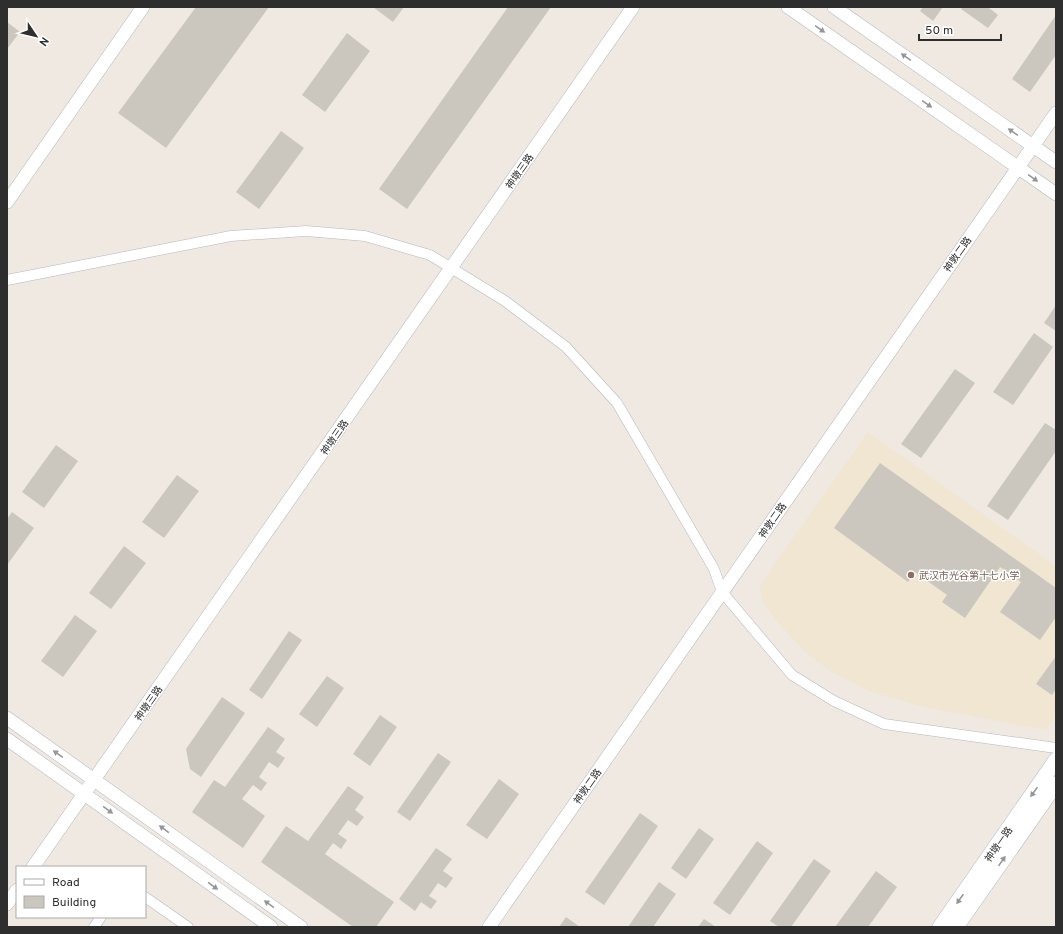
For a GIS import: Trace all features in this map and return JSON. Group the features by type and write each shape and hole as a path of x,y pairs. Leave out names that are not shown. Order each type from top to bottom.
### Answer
{"main road":[{"name":"神墩一路","path":"940,927 1056,760"},
{"name":"神墩一路","path":"956,927 1056,784"}],"street":[{"path":"7,202 143,7"},
{"name":"神墩三路","path":"34,866 633,7"},
{"path":"788,7 1056,194"},
{"path":"834,7 1056,162"},
{"name":"神敦二路","path":"489,927 1056,113"},
{"path":"7,280 231,236 306,231 365,236 430,255 505,301 566,347 617,403 714,570 722,592 792,675 834,700 884,724 1056,748"},
{"path":"7,718 301,927"},
{"path":"7,740 272,927"},
{"path":"7,904 16,891"},
{"path":"146,898 188,927"},
{"path":"94,927 100,918"}],"shaded area":[{"name":"武汉市光谷第十七小学","path":"868,432 1056,566 1056,716 1046,730 923,707 869,691 833,673 806,653 779,624 762,601 760,585"}],"building":[{"path":"196,7 269,7 166,148 118,113"},
{"path":"373,7 404,7 393,22"},
{"path":"508,7 551,7 407,209 379,189"},
{"path":"923,7 943,7 933,21 920,11"},
{"path":"963,7 990,7 989,8 998,15 988,28 961,9"},
{"path":"1056,15 1056,55 1030,92 1012,79"},
{"path":"7,22 20,32 7,49"},
{"path":"347,33 370,51 325,112 302,95"},
{"path":"281,131 304,148 259,209 236,192"},
{"path":"1056,305 1056,331 1044,323"},
{"path":"1034,333 1053,347 1013,405 993,392"},
{"path":"955,369 975,383 921,458 901,444"},
{"path":"1045,423 1056,430 1056,451 1008,520 987,506"},
{"path":"56,445 78,461 44,508 22,492"},
{"path":"880,463 1056,588 1056,617 1040,640 1000,612 1021,582 1000,567 965,618 942,602 947,595 915,572 908,582 834,528"},
{"path":"177,475 199,491 164,538 142,522"},
{"path":"12,512 34,528 7,565 7,519"},
{"path":"124,546 146,563 111,609 89,593"},
{"path":"75,615 97,631 63,677 41,661"},
{"path":"289,631 302,640 262,699 249,690"},
{"path":"1056,656 1056,689 1052,695 1036,684"},
{"path":"327,676 344,688 317,727 299,714"},
{"path":"222,697 245,713 201,777 190,769 186,749"},
{"path":"380,715 397,727 370,766 353,754"},
{"path":"268,727 285,739 276,752 285,758 278,768 269,762 259,777 267,783 261,791 253,785 242,799 265,816 243,848 192,812 214,780 225,787"},
{"path":"438,753 451,762 410,821 397,812"},
{"path":"499,779 519,794 487,839 466,825"},
{"path":"348,786 364,797 355,810 364,817 357,826 348,820 338,834 347,840 341,849 333,843 325,854 394,902 376,927 353,927 261,862 286,826 308,841"},
{"path":"640,813 658,826 604,905 585,892"},
{"path":"699,828 714,839 686,879 671,868"},
{"path":"757,841 773,853 730,915 713,903"},
{"path":"436,848 452,859 443,871 453,878 446,888 438,883 429,896 437,901 431,909 421,902 415,911 399,899"},
{"path":"814,859 831,871 791,927 779,927 770,921"},
{"path":"876,871 897,887 868,927 835,927"},
{"path":"659,882 676,894 653,927 628,927"},
{"path":"566,917 580,927 559,927"},
{"path":"704,919 716,927 698,927"}],"place":[{"name":"武汉市光谷第十七小学","path":"911,575"}]}
